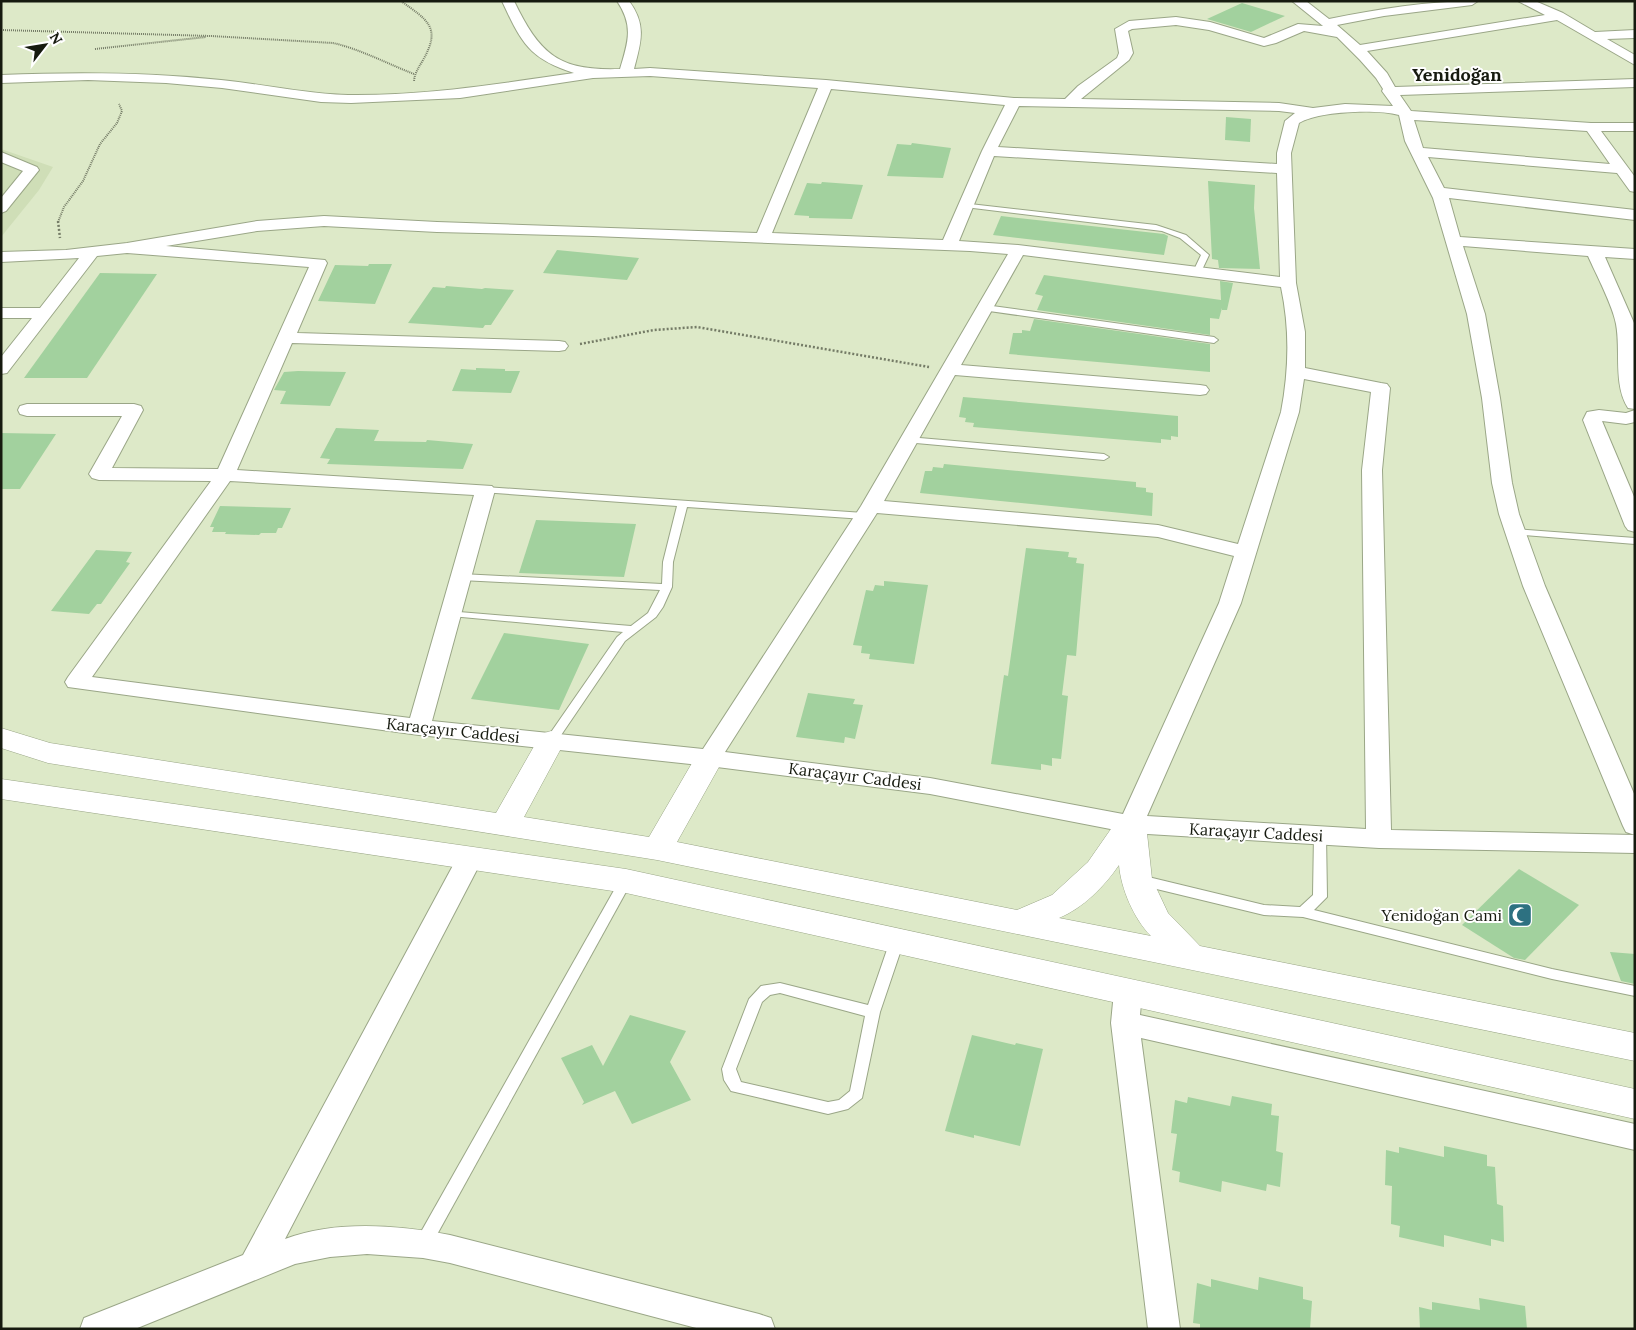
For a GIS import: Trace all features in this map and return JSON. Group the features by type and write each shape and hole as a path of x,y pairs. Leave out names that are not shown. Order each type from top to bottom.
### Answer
{"street":[{"path":"508,1 526,35 541,54 555,62 593,74"},
{"path":"623,1 634,17 636,28 626,72"},
{"path":"1298,1 1340,33 1382,76 1389,91 1404,112 1412,141 1438,192 1476,314 1491,398 1497,453 1515,532 1534,586 1635,826"},
{"path":"1328,23 1384,12 1472,1"},
{"path":"1524,1 1559,16 1635,61"},
{"path":"1357,49 1559,16"},
{"path":"1069,103 1083,89 1122,60 1126,53 1121,29 1129,25 1176,21 1195,22 1264,42 1307,27 1340,33"},
{"path":"1595,36 1635,34"},
{"path":"531,84 533,59 541,54"},
{"path":"1,79 88,76 166,79 336,99 436,96 593,74 626,72 826,84 1014,102 1279,107 1314,112"},
{"path":"1389,91 1635,82"},
{"path":"762,239 826,84"},
{"path":"949,245 989,151 1014,102"},
{"path":"1019,922 1063,903 1099,870 1131,824 1230,602 1290,412 1297,372 1298,333 1295,308 1288,283 1284,153 1292,122 1300,116 1331,110 1404,112 1591,127 1635,127"},
{"path":"1591,127 1635,188"},
{"path":"989,151 1285,169"},
{"path":"1418,152 1621,169"},
{"path":"1,156 32,170 1,208"},
{"path":"1438,192 1635,215"},
{"path":"1,256 92,252 257,226 324,221 438,227 593,230 762,239 949,245 1018,250 1288,283"},
{"path":"1453,241 1635,254"},
{"path":"127,248 319,263 225,475"},
{"path":"657,849 709,758 868,511 1018,250"},
{"path":"2,368 92,252"},
{"path":"1595,252 1625,323 1629,381 1635,404"},
{"path":"1,313 44,313"},
{"path":"285,338 560,346"},
{"path":"949,369 1200,390"},
{"path":"1297,372 1381,388 1372,470 1379,839"},
{"path":"27,410 134,410 99,474 225,475 485,490 419,727"},
{"path":"1635,416 1627,418 1599,415 1594,416 1592,420 1635,526"},
{"name":"Karaçayır Caddesi","path":"225,475 76,682 419,727 709,758 930,786 1131,824 1379,839 1635,844"},
{"path":"868,511 1158,531 1245,552"},
{"path":"1,728 48,753"},
{"path":"1,738 48,753 657,849 1635,1047"},
{"path":"504,825 551,741"},
{"path":"1,788 626,882 1635,1104"},
{"path":"1131,824 1136,879 1155,920 1189,956"},
{"path":"254,1266 470,858"},
{"path":"1128,992 1125,1023 1164,1329"},
{"path":"1125,1023 1635,1138"},
{"path":"96,1329 293,1250 330,1243 367,1240 424,1244 759,1329"}],"lane":[{"path":"973,206 1156,227 1174,232 1185,236 1204,255 1197,272"},
{"path":"984,308 1214,340"},
{"path":"908,440 1104,457"},
{"path":"485,490 683,504 868,511"},
{"path":"551,741 621,639 658,607 667,587 668,562 683,504"},
{"path":"1515,532 1635,541"},
{"path":"461,577 667,587"},
{"path":"451,613 631,629"},
{"path":"1303,912 1320,897 1320,835"},
{"path":"1136,879 1264,910 1303,912 1552,974 1635,991"},
{"path":"424,1244 626,882"},
{"path":"873,1012 780,988 766,990 756,1000 746,1025 729,1069 731,1080 736,1086 828,1108 843,1105 857,1094 873,1012 897,941"}],"path":[{"path":"1,30 211,36 340,44 414,74 432,44 433,32 427,21 401,1"},
{"path":"95,49 211,36"},
{"path":"66,254 57,227 61,211 82,182 98,146 120,120 122,111 119,104"},
{"path":"560,346 602,341 669,327 697,327 949,369"}],"shaded area":[{"path":"1,149 53,167 39,190 1,237"}],"building":[{"path":"1242,3 1285,16 1251,32 1207,19"},
{"path":"1226,117 1251,119 1250,142 1225,140"},
{"path":"912,143 951,148 943,178 887,176 897,144 911,145"},
{"path":"1208,181 1255,185 1254,208 1260,269 1219,268 1218,260 1212,259"},
{"path":"822,182 863,185 852,219 809,218 809,216 794,215 807,183 821,184"},
{"path":"1001,216 1164,234 1168,236 1164,255 993,235"},
{"path":"557,250 639,258 627,280 543,273"},
{"path":"369,264 392,264 375,304 318,301 335,265 368,266"},
{"path":"100,273 157,274 87,378 24,378"},
{"path":"1044,275 1221,300 1220,281 1233,283 1227,310 1222,310 1222,308 1219,319 1210,318 1210,335 1037,310 1043,296 1035,294"},
{"path":"446,286 514,290 491,325 485,325 483,328 408,323 433,287 445,288"},
{"path":"1034,319 1210,344 1210,372 1009,354 1013,333 1022,333 1022,330 1030,331"},
{"path":"476,368 520,371 511,393 452,391 461,369 476,370"},
{"path":"284,372 346,372 330,406 280,404 286,391 274,390"},
{"path":"963,397 1178,416 1178,437 1171,436 1171,440 1161,439 1161,443 973,427 974,423 965,422 966,418 959,417"},
{"path":"336,428 379,430 374,441 426,442 427,440 473,444 463,469 327,464 330,459 320,458"},
{"path":"1,433 56,434 20,489 1,489"},
{"path":"944,464 1136,482 1136,487 1146,488 1146,492 1153,493 1152,516 920,493 925,471 932,471 933,467 943,468"},
{"path":"220,506 291,508 282,528 278,528 276,533 261,533 259,535 212,532 214,527 210,527"},
{"path":"536,520 636,524 624,577 519,573"},
{"path":"1026,548 1069,552 1068,557 1077,558 1076,563 1084,564 1076,656 1067,655 1062,695 1068,696 1061,759 1052,758 1052,766 1041,764 1041,770 991,764 1004,675 1008,676"},
{"path":"96,550 132,552 126,562 130,563 101,604 97,604 89,614 51,611"},
{"path":"884,581 928,585 914,664 869,659 870,654 861,653 862,646 853,645 866,590 873,591 875,585 884,586"},
{"path":"504,633 589,644 559,710 471,699"},
{"path":"808,693 855,699 853,704 863,705 855,739 845,737 844,743 796,737"},
{"name":"Yenidoğan Cami","path":"1519,869 1579,905 1525,960 1514,958 1462,925"},
{"path":"1610,952 1635,954 1635,984 1621,981"},
{"path":"630,1015 686,1031 670,1062 691,1100 632,1124 615,1091 582,1105 584,1102 561,1058 592,1045 603,1066"},
{"path":"972,1035 1043,1049 1020,1146 974,1135 974,1138 945,1131"},
{"path":"1232,1096 1272,1104 1271,1115 1279,1116 1276,1151 1283,1153 1280,1187 1267,1184 1266,1191 1222,1181 1221,1192 1179,1182 1180,1172 1172,1170 1177,1134 1171,1133 1175,1100 1187,1103 1188,1097 1230,1106"},
{"path":"1444,1146 1487,1155 1487,1166 1495,1167 1497,1204 1503,1206 1504,1242 1491,1239 1491,1246 1444,1235 1444,1247 1399,1237 1400,1226 1391,1224 1392,1186 1385,1185 1386,1150 1399,1153 1399,1147 1444,1157"},
{"path":"1259,1277 1303,1287 1303,1299 1312,1301 1310,1329 1200,1329 1200,1324 1193,1323 1197,1283 1211,1287 1211,1279 1258,1290"},
{"path":"1479,1298 1525,1306 1527,1329 1420,1329 1419,1307 1432,1310 1432,1302 1480,1310"}],"place":[{"name":"Yenidoğan Cami","path":"1520,915"}],"district":[{"name":"Yenidoğan","path":"1457,75"}]}
